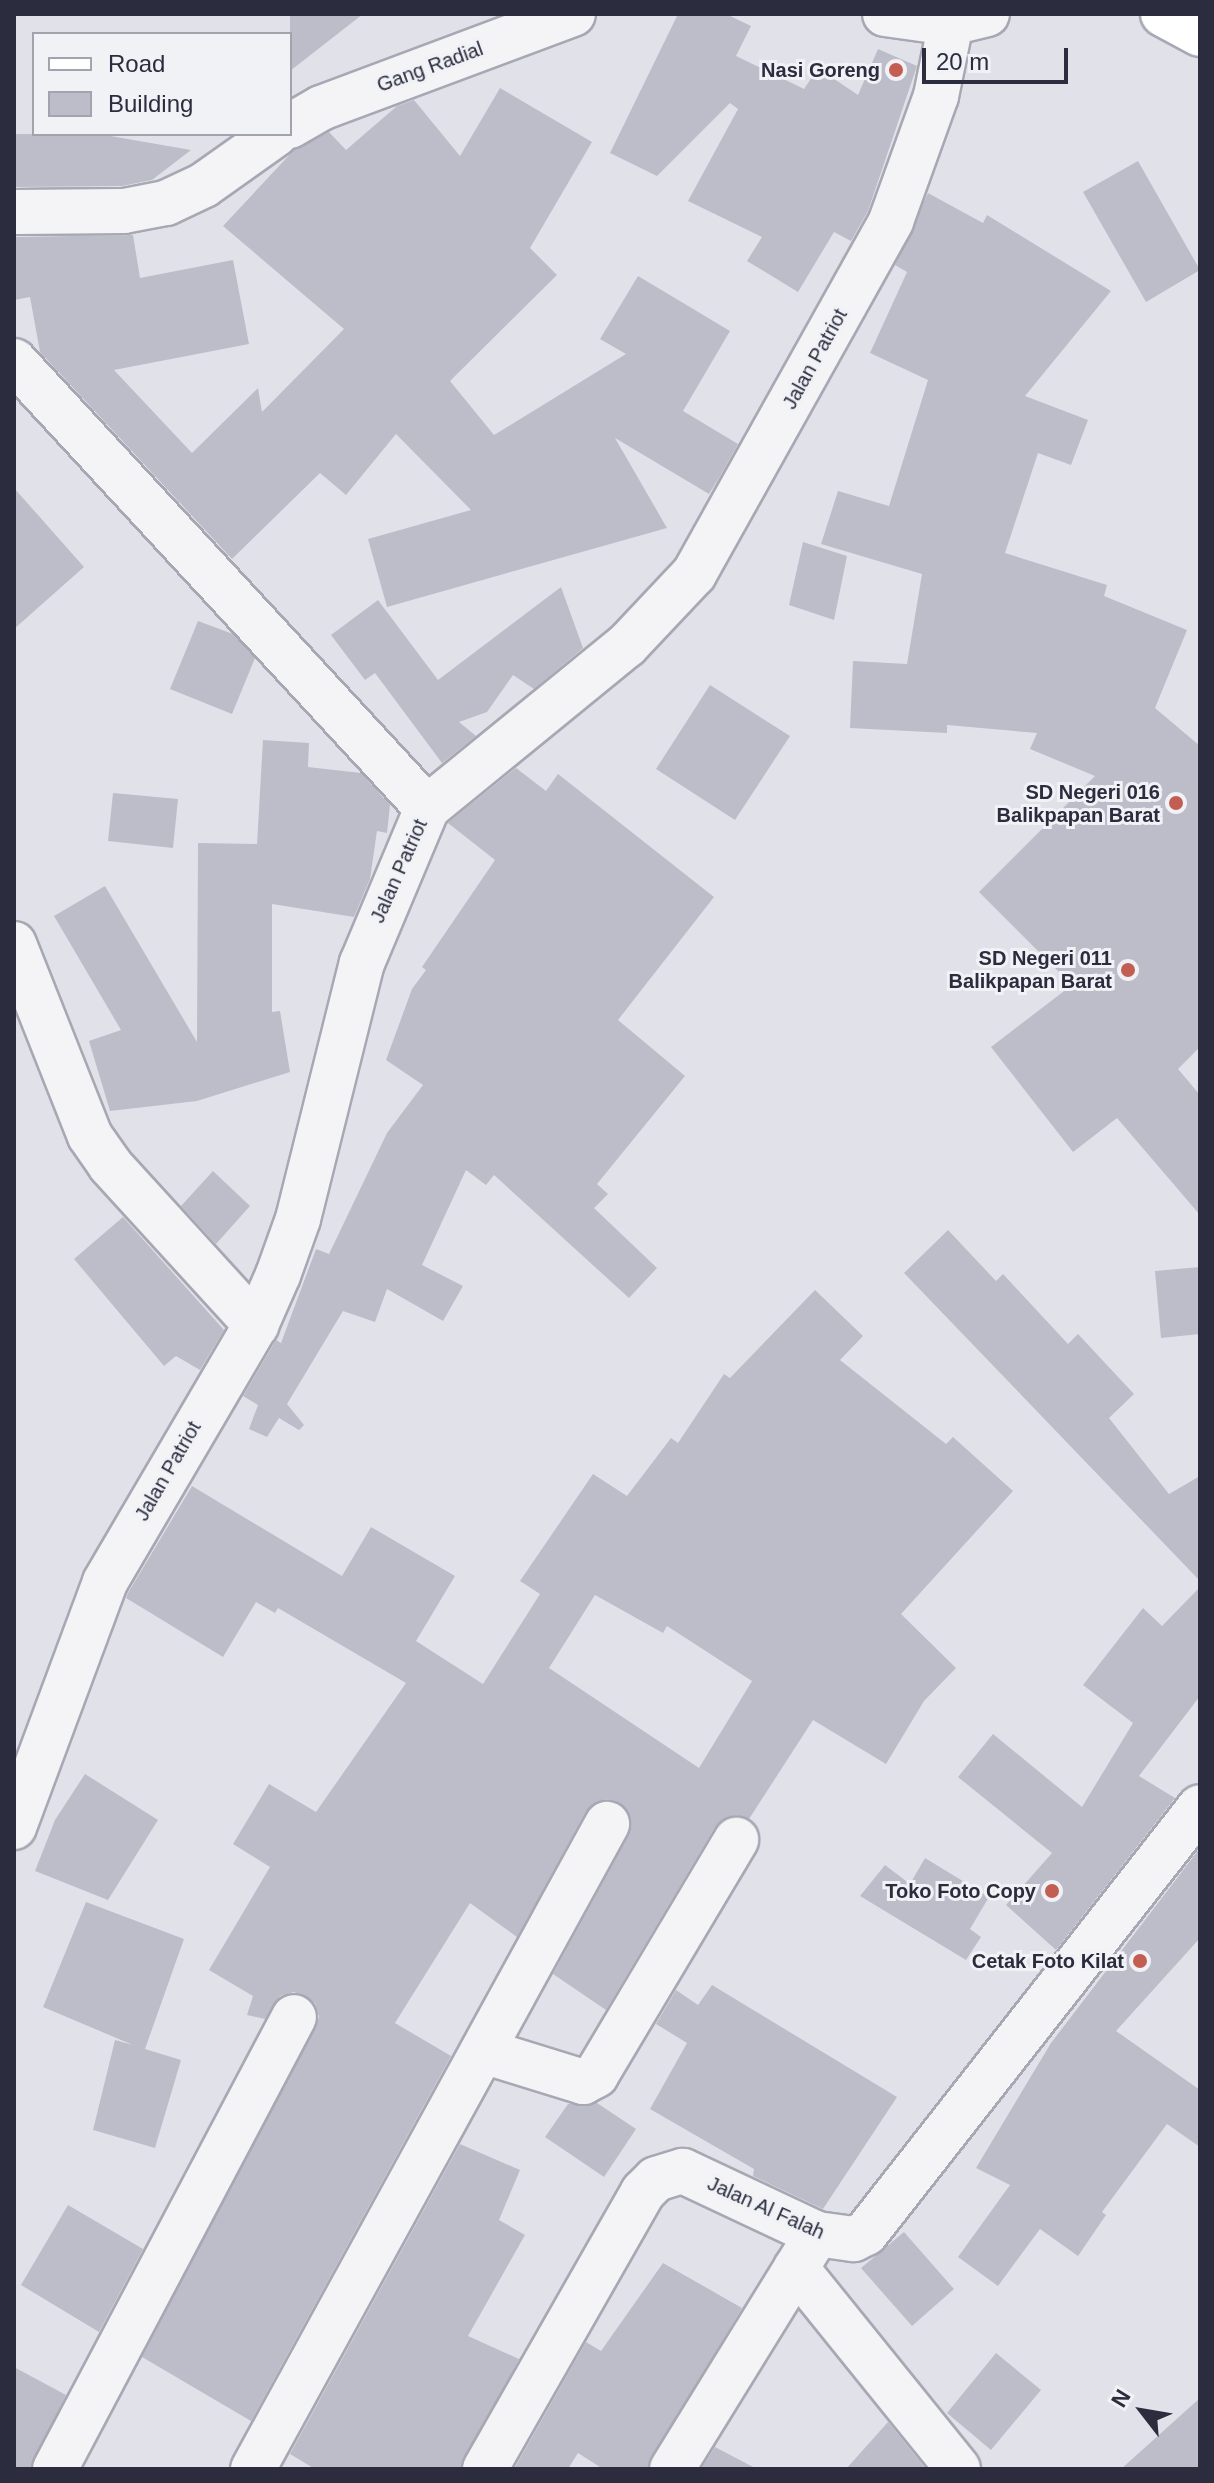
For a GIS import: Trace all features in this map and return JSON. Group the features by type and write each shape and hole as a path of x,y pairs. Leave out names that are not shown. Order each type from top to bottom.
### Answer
{"main road":[{"path":"1163,14 1200,34"}],"street":[{"name":"Gang Radial","path":"292,125 321,108 573,14"},
{"path":"885,14 969,18"},
{"name":"Jalan Patriot","path":"14,1827 105,1582 256,1325 290,1247 365,953 427,808 627,645 694,574 891,221 936,96 969,18"},
{"path":"14,212 124,211 166,203 204,185 273,136"},
{"path":"14,361 427,808"},
{"path":"14,944 90,1136 110,1165 256,1325"},
{"name":"Jalan Al Falah","path":"485,2469 643,2192 656,2179 683,2171 807,2251 854,2239 880,2219 1200,1807"},
{"path":"253,2469 607,1824"},
{"path":"483,2051 583,2082 596,2075 736,1840"},
{"path":"55,2469 294,2017"},
{"path":"672,2469 807,2251 958,2469"}],"building":[{"path":"290,14 363,14 292,69"},
{"path":"678,14 726,14 751,26 736,56 804,89 818,68 858,95 878,49 917,66 868,211 851,241 834,232 798,292 747,261 762,237 688,201 738,109 730,103 657,176 610,153"},
{"path":"500,88 592,142 530,248 557,275 450,381 494,435 626,354 600,339 638,276 730,331 683,411 738,444 719,478 709,494 615,438 667,528 387,607 368,539 471,510 396,434 346,495 320,473 232,559 40,352 30,297 14,300 14,237 133,235 140,278 233,260 249,344 114,370 192,453 258,388 262,412 344,329 223,226 294,150 329,132 346,150 397,106 414,100 460,156"},
{"path":"14,134 110,136 191,150 152,180 122,186 14,187"},
{"path":"1138,161 1200,270 1146,302 1083,192"},
{"path":"928,193 983,223 987,215 1111,291 1025,396 1088,420 1071,465 1038,453 1005,553 1107,585 1104,596 1187,630 1155,708 1200,746 1200,1047 1178,1069 1200,1095 1200,1215 1117,1118 1073,1152 991,1047 1072,985 979,892 1095,776 1030,749 1037,733 947,725 947,733 850,728 853,661 907,664 922,574 821,544 838,491 889,506 928,380 870,353 907,272 895,265"},
{"path":"14,488 84,567 14,629"},
{"path":"803,542 847,556 834,620 789,605"},
{"path":"561,587 583,648 534,689 513,675 487,712 459,722 476,736 442,763 375,673 365,680 331,635 378,600 438,680"},
{"path":"198,621 233,634 255,658 232,714 170,689"},
{"path":"710,685 790,736 735,820 656,769"},
{"path":"263,740 309,743 308,767 361,773 390,805 387,833 377,831 370,879 354,917 272,904 272,1012 280,1011 290,1072 197,1101 110,1111 89,1041 121,1030 54,916 105,886 197,1042 198,843 257,844"},
{"path":"516,768 546,791 558,774 714,897 618,1020 685,1076 597,1184 608,1194 594,1208 657,1268 629,1298 494,1175 486,1185 466,1170 422,1265 463,1286 443,1321 387,1289 375,1322 343,1311 287,1404 304,1425 299,1430 279,1418 267,1437 249,1429 258,1405 243,1396 276,1340 281,1343 316,1249 329,1254 387,1133 423,1085 386,1060 412,989 426,970 422,967 495,860 448,823"},
{"path":"113,793 178,799 173,848 108,841"},
{"path":"213,1171 250,1206 216,1244 181,1206"},
{"path":"123,1217 224,1330 200,1370 176,1356 164,1366 74,1259"},
{"path":"948,1230 996,1281 1003,1274 1068,1344 1078,1334 1134,1394 1109,1418 1169,1494 1200,1476 1200,1581 904,1273"},
{"path":"1200,1267 1200,1334 1161,1338 1155,1271"},
{"path":"815,1290 863,1336 840,1360 946,1444 953,1437 1013,1491 901,1614 956,1668 924,1701 886,1764 813,1720 749,1819 736,1815 715,1827 606,2010 553,1974 629,1835 629,1812 620,1803 606,1799 586,1811 517,1937 470,1903 395,2023 451,2056 251,2421 142,2357 319,2017 315,2003 294,1992 280,1996 265,2019 247,2015 253,1996 209,1970 270,1867 233,1844 269,1784 316,1812 406,1683 278,1608 275,1613 256,1602 223,1657 126,1598 128,1593 192,1486 342,1576 371,1527 455,1576 416,1641 483,1684 540,1594 520,1581 593,1474 627,1496 671,1438 678,1443 724,1374 730,1378","holes":["595,1595 663,1633 667,1626 752,1681 699,1768 549,1668"]},
{"path":"1200,1587 1200,1696 1139,1776 1175,1798 1056,1950 1006,1905 1052,1853 958,1777 993,1734 1082,1807 1133,1723 1083,1685 1143,1608 1162,1626"},
{"path":"85,1774 158,1820 108,1900 35,1871 55,1820"},
{"path":"1200,1848 1200,1938 1116,2031 1200,2090 1200,2147 1167,2124 1102,2212 1106,2215 1078,2256 1040,2229 998,2286 958,2257 1010,2185 976,2168 1051,2043"},
{"path":"925,1858 989,1897 970,1929 981,1937 966,1960 860,1896 885,1865 910,1884"},
{"path":"86,1902 184,1939 145,2049 181,2060 155,2148 93,2130 115,2040 133,2045 43,2007"},
{"path":"712,1985 897,2097 823,2209 753,2176 754,2169 650,2109 687,2043 656,2024 676,1990 698,2005"},
{"path":"597,2103 636,2129 604,2177 545,2137 568,2104"},
{"path":"460,2144 520,2170 499,2220 525,2235 468,2336 519,2359 460,2469 315,2469 290,2454"},
{"path":"68,2205 143,2249 99,2332 21,2285"},
{"path":"904,2232 954,2289 912,2326 861,2268"},
{"path":"663,2263 742,2308 647,2469 603,2469 578,2453 568,2469 514,2469 586,2342 601,2351"},
{"path":"996,2353 1041,2390 991,2450 947,2413"},
{"path":"14,2367 66,2395 30,2469 14,2469"},
{"path":"1200,2398 1200,2469 1121,2469"},
{"path":"888,2422 926,2469 846,2469"},
{"path":"715,2447 757,2469 701,2469"}],"place":[{"name":"Nasi Goreng","path":"896,70"},
{"name":"SD Negeri 016 Balikpapan Barat","path":"1176,803"},
{"name":"SD Negeri 011 Balikpapan Barat","path":"1128,970"},
{"name":"Toko Foto Copy","path":"1052,1891"},
{"name":"Cetak Foto Kilat","path":"1140,1961"}]}
